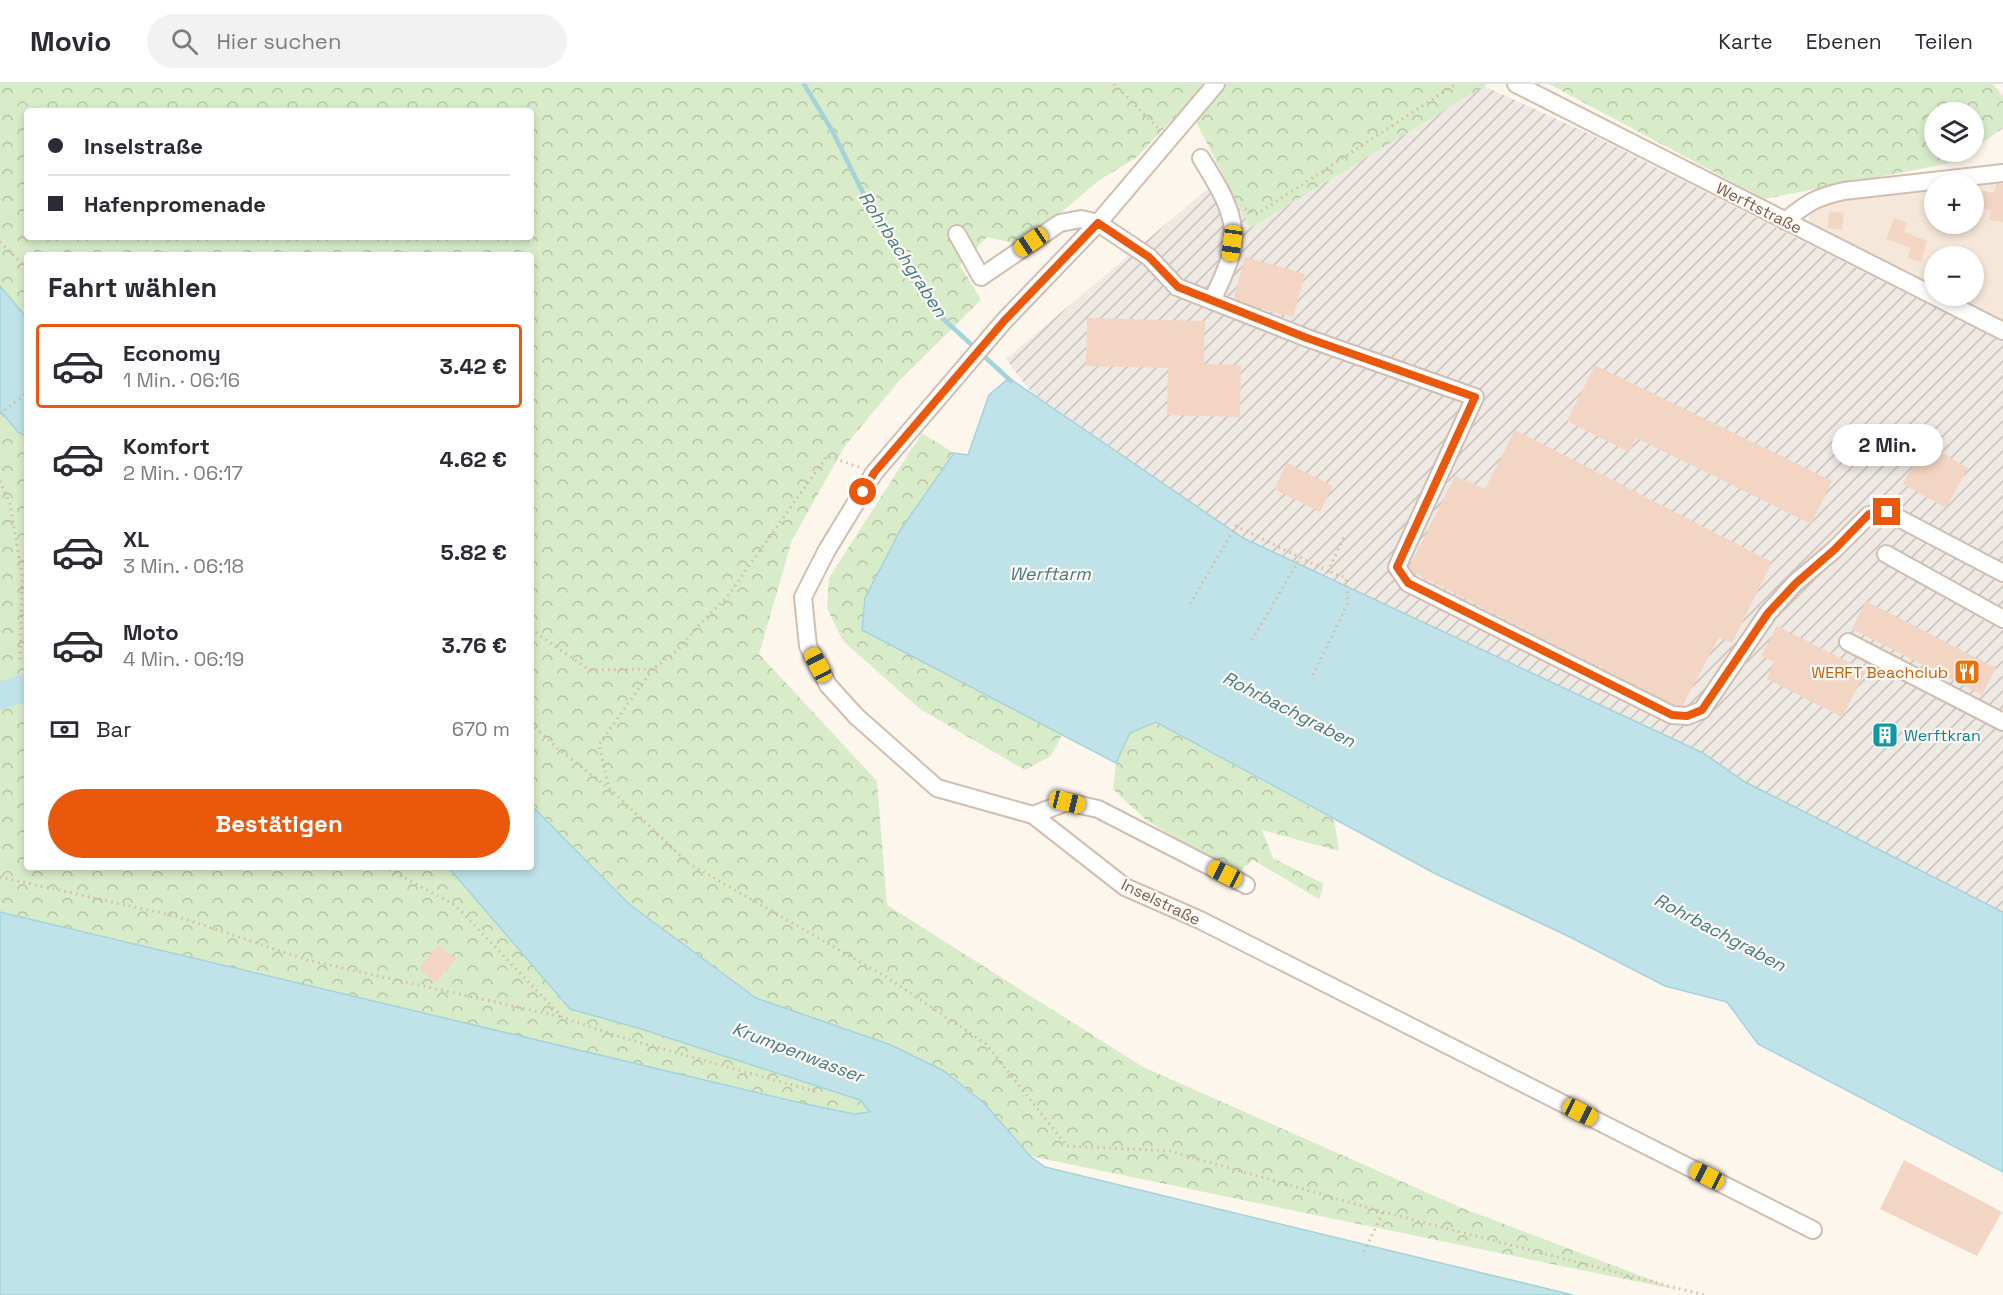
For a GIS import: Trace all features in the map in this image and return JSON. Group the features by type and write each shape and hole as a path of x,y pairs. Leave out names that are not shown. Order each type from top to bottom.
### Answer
{"street":[{"path":"1098,223 1216,84"},
{"name":"Werftstraße","path":"1516,84 2003,332"},
{"path":"1202,158 1224,200 1233,230 1230,256 1212,301"},
{"path":"1785,221 1808,202 1825,195 2003,172"},
{"path":"957,234 981,277 1060,224 1081,219 1098,223 1149,257 1178,287 1307,338 1475,397 1397,567 1408,583 1672,715 1687,716 1702,710 1768,613 1796,583 1834,550 1869,514 1887,512 2003,573"},
{"name":"Inselstraße","path":"1098,223 1004,321 874,473 827,550 803,597 808,646 828,685 856,716 937,788 1033,815 1125,887 1200,920 1813,1230"},
{"path":"1886,554 2003,619"},
{"path":"1848,642 2003,722"},
{"path":"1033,815 1067,802 1098,809 1246,885"}],"path":[{"path":"1114,84 1170,140"},
{"path":"1224,200 1257,214 1456,84"},
{"path":"0,242 24,266"},
{"path":"0,414 24,395"},
{"path":"609,788 599,744 653,669 677,651 727,597 827,456 874,473"},
{"path":"0,480 10,504 22,575 20,660"},
{"path":"1190,604 1236,526 1328,572 1346,578 1348,603 1312,675"},
{"path":"1328,572 1345,535"},
{"path":"1252,640 1299,558"},
{"path":"534,631 589,670 653,669"},
{"path":"534,726 558,749 609,788 688,863 888,978 986,1044 1066,1146 1170,1151 1383,1212 1704,1295"},
{"path":"390,870 455,905 562,1017"},
{"path":"0,877 178,918 307,960 562,1017 617,1036 817,1092"},
{"path":"1364,1252 1383,1212"}],"shaded area":[{"path":"1484,86 1596,137 1924,302 1924,306 1932,306 2003,342 2003,912 1745,782 1703,753 1243,538 1031,392 1006,359 1224,175 1250,227"},
{"path":"2003,180 2003,322 1969,306 1984,306 1984,246 1924,246 1924,284 1808,227 1811,207 1827,200 1924,188 1924,234 1984,234 1984,183"}],"green space":[{"path":"0,84 1488,84 1250,228 1187,104 1137,157 1098,181 1023,245 987,237 960,265 981,300 898,382 845,446 792,540 759,654 877,781 887,905 1143,1067 1462,1208 1678,1290 1030,1156 984,1103 889,1044 756,998 629,904 534,808 534,252 24,252 24,314 0,286"},
{"path":"1549,84 1993,84 2003,96 2003,128 1984,142 1984,102 1924,102 1924,162 1956,162 1764,199"},
{"path":"0,410 18,432 24,435 24,870 451,870 570,1009 638,1028 860,1100 871,1112 854,1114 801,1103 0,912"},
{"path":"922,433 954,453 901,529 865,598 862,630 1062,735 1051,756 1025,770 920,709 843,641 827,608 829,578"},
{"path":"1156,722 1334,820 1339,851 1262,830 1273,858 1324,884 1319,899 1253,860 1236,874 1146,820 1113,789 1116,763 1130,733"}],"water":[{"path":"0,286 24,314 24,435 18,432 0,410"},
{"name":"Werftarm","path":"1009,378 1243,538 1703,753 1745,782 2003,912 2003,1172 1758,1044 1727,1002 1665,986 1572,938 1434,873 1156,722 1130,733 1116,763 862,630 865,598 901,529 954,453 968,455 989,395"},
{"name":"Krumpenwasser","path":"534,808 629,904 756,998 891,1045 944,1071 984,1103 1030,1156 1045,1167 1573,1295 0,1295 0,912 801,1103 854,1114 870,1112 860,1100 638,1028 570,1009 451,870 534,870"}],"building":[{"path":"1996,184 2003,184 2003,222 1989,220 1991,210 1984,209 1984,191 1994,193"},
{"path":"1829,211 1844,213 1842,230 1828,228"},
{"path":"1894,218 1907,223 1904,232 1927,241 1921,262 1908,258 1911,248 1886,239"},
{"path":"1245,257 1305,274 1293,317 1258,308 1234,298"},
{"path":"1087,318 1205,321 1204,364 1241,365 1240,417 1167,415 1168,368 1086,366"},
{"path":"1595,365 1832,481 1811,524 1636,438 1629,452 1567,421"},
{"path":"1515,430 1772,562 1732,643 1719,637 1683,705 1675,705 1414,573 1409,567 1455,476 1485,489"},
{"path":"1937,450 1968,468 1946,508 1903,484 1917,458 1929,465"},
{"path":"1287,463 1333,486 1320,512 1274,489"},
{"path":"1866,601 1996,668 1982,695 1852,629"},
{"path":"1777,626 1866,671 1842,717 1767,679 1774,662 1761,656"},
{"path":"439,945 456,959 436,982 419,968"},
{"path":"1904,1160 2002,1212 1977,1256 1880,1209"}],"waterway":[{"name":"Rohrbachgraben","path":"804,84 833,132 867,201 938,314 1011,381"},
{"path":"0,696 24,688"}],"place":[{"name":"WERFT Beachclub","path":"1967,672"},
{"name":"Werftkran","path":"1885,735"}],"route":[{"path":"863,492 874,473 1004,321 1098,223 1149,257 1178,287 1307,338 1475,397 1397,567 1408,583 1672,715 1687,716 1702,710 1768,613 1796,583 1834,550 1869,514 1887,512"}]}
